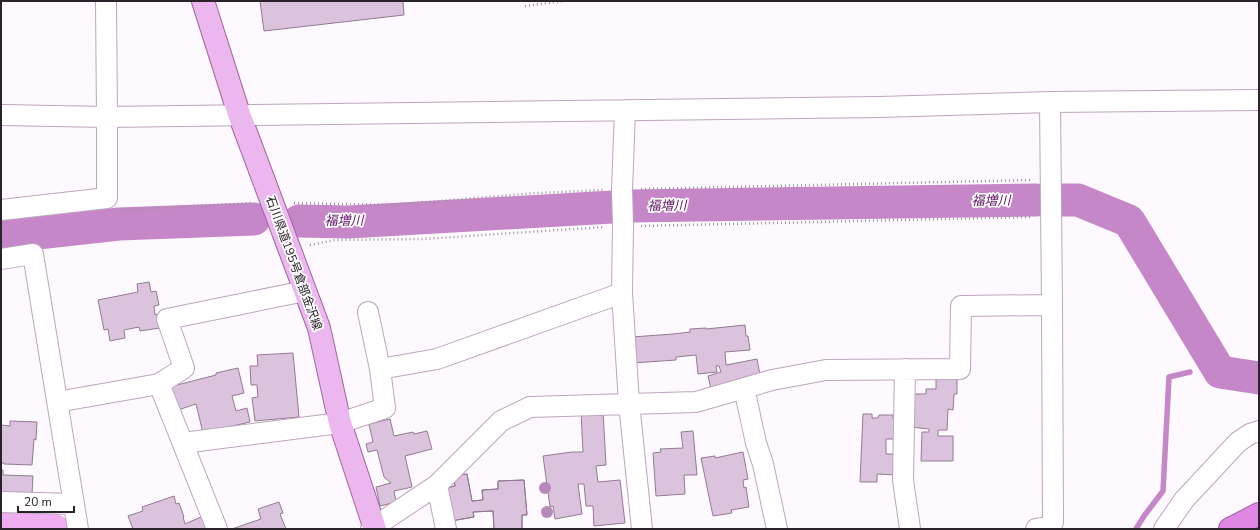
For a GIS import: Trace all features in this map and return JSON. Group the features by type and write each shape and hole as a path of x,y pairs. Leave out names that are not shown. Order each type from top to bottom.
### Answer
{"highway":[{"path":"1230,529 1259,514"}],"main road":[{"name":"石川県道195号倉部金沢線","path":"203,1 239,114 319,328 340,422 374,528"}],"street":[{"path":"1,210 107,198 106,1"},
{"path":"1,116 107,117 239,114 879,107 1050,102 1259,100"},
{"path":"1036,529 1050,527 1053,522 1050,102"},
{"path":"625,110 622,190 622,293 629,403 642,529"},
{"path":"1,259 33,254 56,402 78,529"},
{"path":"56,402 159,384 184,368 167,319 305,291"},
{"path":"380,369 437,359 622,293"},
{"path":"374,528 437,486 501,421 530,407 696,402 772,380 826,370 960,369 961,306 1052,305"},
{"path":"183,443 340,422 385,408 380,369 368,312"},
{"path":"905,369 903,480 910,529"},
{"path":"159,384 217,529"},
{"path":"744,388 777,529"},
{"path":"1164,529 1184,500 1238,442 1259,430"},
{"path":"437,486 446,529"},
{"path":"1,502 74,504"}],"path":[{"path":"525,6 564,1"},
{"path":"107,198 124,210 272,202 391,205 536,193 1051,180"},
{"path":"287,244 307,246 335,240 424,239 623,226 1051,217"}],"shaded area":[{"path":"1,512 58,514 67,519 68,529 1,529"}],"building":[{"path":"260,1 403,1 404,15 264,31"},
{"path":"149,282 151,292 156,291 159,305 154,306 155,315 157,314 160,328 140,331 139,327 124,330 125,338 110,341 108,329 104,330 98,300 138,292 137,284"},
{"path":"745,325 750,350 725,352 726,365 757,359 760,375 711,389 708,376 721,372 719,366 716,366 717,372 698,374 696,355 676,357 676,360 633,363 632,337 690,332 690,329"},
{"path":"293,353 299,417 255,421 252,398 258,397 257,385 251,385 250,366 258,366 257,355"},
{"path":"238,368 244,393 232,396 236,411 247,408 250,422 203,433 196,404 178,410 169,387"},
{"path":"936,376 957,376 957,394 954,394 953,410 948,409 947,430 938,430 938,436 953,436 953,461 921,461 922,432 929,432 929,429 910,427 911,394 926,394 926,389 936,389"},
{"path":"603,411 606,465 596,466 598,482 620,480 625,523 594,526 593,506 586,506 584,484 578,484 582,514 555,519 553,506 550,507 543,456 583,452 581,412"},
{"path":"863,414 872,414 872,418 878,418 879,415 893,415 893,419 898,419 897,439 886,439 886,454 896,454 896,475 877,474 877,482 860,482"},
{"path":"390,419 394,436 427,431 432,449 405,456 412,487 394,491 396,502 380,506 376,487 391,483 384,477 377,450 368,452 366,444 373,442 369,424"},
{"path":"10,421 37,422 32,465 1,463 1,425 10,426"},
{"path":"693,431 697,475 684,475 685,494 656,496 653,453 661,452 660,449 683,448 681,432"},
{"path":"743,452 748,479 743,480 744,488 746,487 749,507 731,510 732,513 713,516 701,458 715,456 715,458"},
{"path":"1,470 3,470 3,475 33,476 32,494 1,493"},
{"path":"467,474 472,501 483,500 482,490 498,489 498,481 524,480 527,515 522,515 522,529 494,529 493,511 473,512 474,517 451,521 446,488 455,486 454,479 459,478 459,475"},
{"path":"467,474 472,501 483,500 482,490 498,489 498,481 524,480 527,515 522,515 522,529 494,529 493,511 473,512 474,517 451,521 446,488 455,486 454,479 459,478 459,475"},
{"path":"174,496 176,504 179,503 185,524 203,516 211,529 133,529 128,516 143,511 142,507"},
{"path":"279,502 283,513 280,514 286,529 232,529 261,519 258,509"}],"waterway":[{"name":"福増川","path":"299,221 349,222 630,206 1036,200"},
{"name":"福増川","path":"1062,200 1078,200 1129,221 1220,372 1259,378"},
{"name":"福増川","path":"1,237 119,224 254,219"},
{"path":"1206,370 1220,372"},
{"path":"1136,529 1163,491 1169,377 1190,372"}]}
